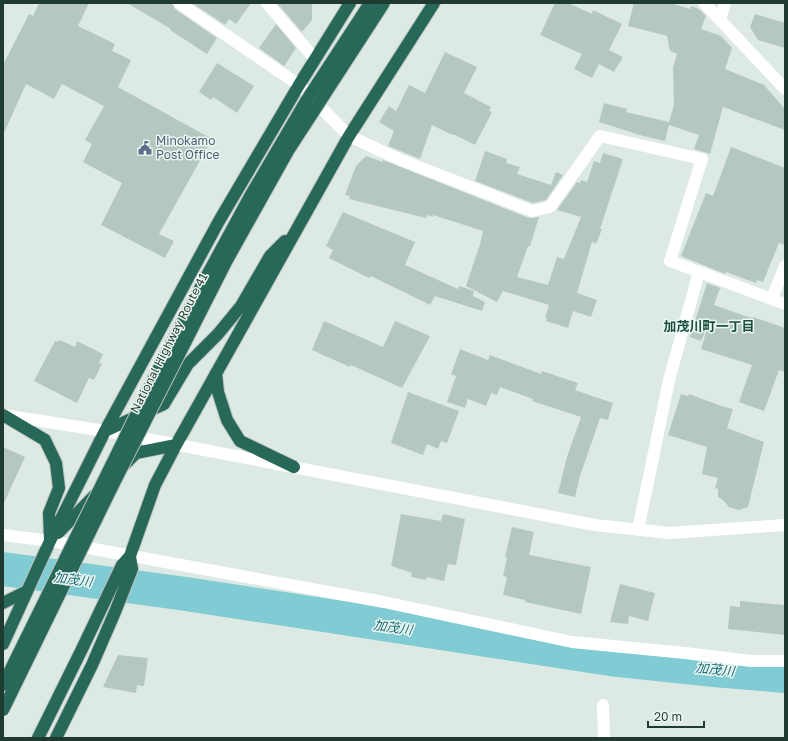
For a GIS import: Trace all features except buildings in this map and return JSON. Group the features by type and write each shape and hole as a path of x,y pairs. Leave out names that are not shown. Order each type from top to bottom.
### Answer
{"highway":[{"path":"3,644 50,541 105,431 219,222 299,85 350,3"},
{"name":"National Highway Route 41","path":"3,685 162,362 212,266 249,198 306,101 370,3"},
{"name":"National Highway Route 41","path":"3,710 114,483 226,262 288,151 384,3"},
{"path":"56,738 92,665 115,612 128,563 155,485 349,136 434,3"},
{"path":"105,431 164,404 188,364 218,334 241,306 270,256 296,231"},
{"path":"216,373 218,392 226,420 240,441 294,468"},
{"path":"3,415 45,440 56,463 58,488 49,513 50,541"},
{"path":"50,541 136,453 176,445"},
{"path":"38,738 101,608 128,563"},
{"path":"3,603 29,587"}],"street":[{"path":"179,3 299,85 349,136 401,160 532,211 550,207 600,136 702,159 670,261 785,304"},
{"path":"267,3 315,59"},
{"path":"704,3 785,89"},
{"path":"720,19 725,3"},
{"path":"772,298 785,266"},
{"path":"638,530 669,380 699,272"},
{"path":"3,415 105,431 595,526 669,533 785,526"},
{"path":"3,535 50,541 128,563 384,602 572,642 685,652 751,661 785,661"},
{"path":"603,705 604,738"}],"waterway":[{"name":"加茂川","path":"3,569 186,594 610,659 785,676"}],"place":[{"name":"Minokamo Post Office","path":"145,148"}],"district":[{"name":"加茂川町一丁目","path":"709,326"}]}
